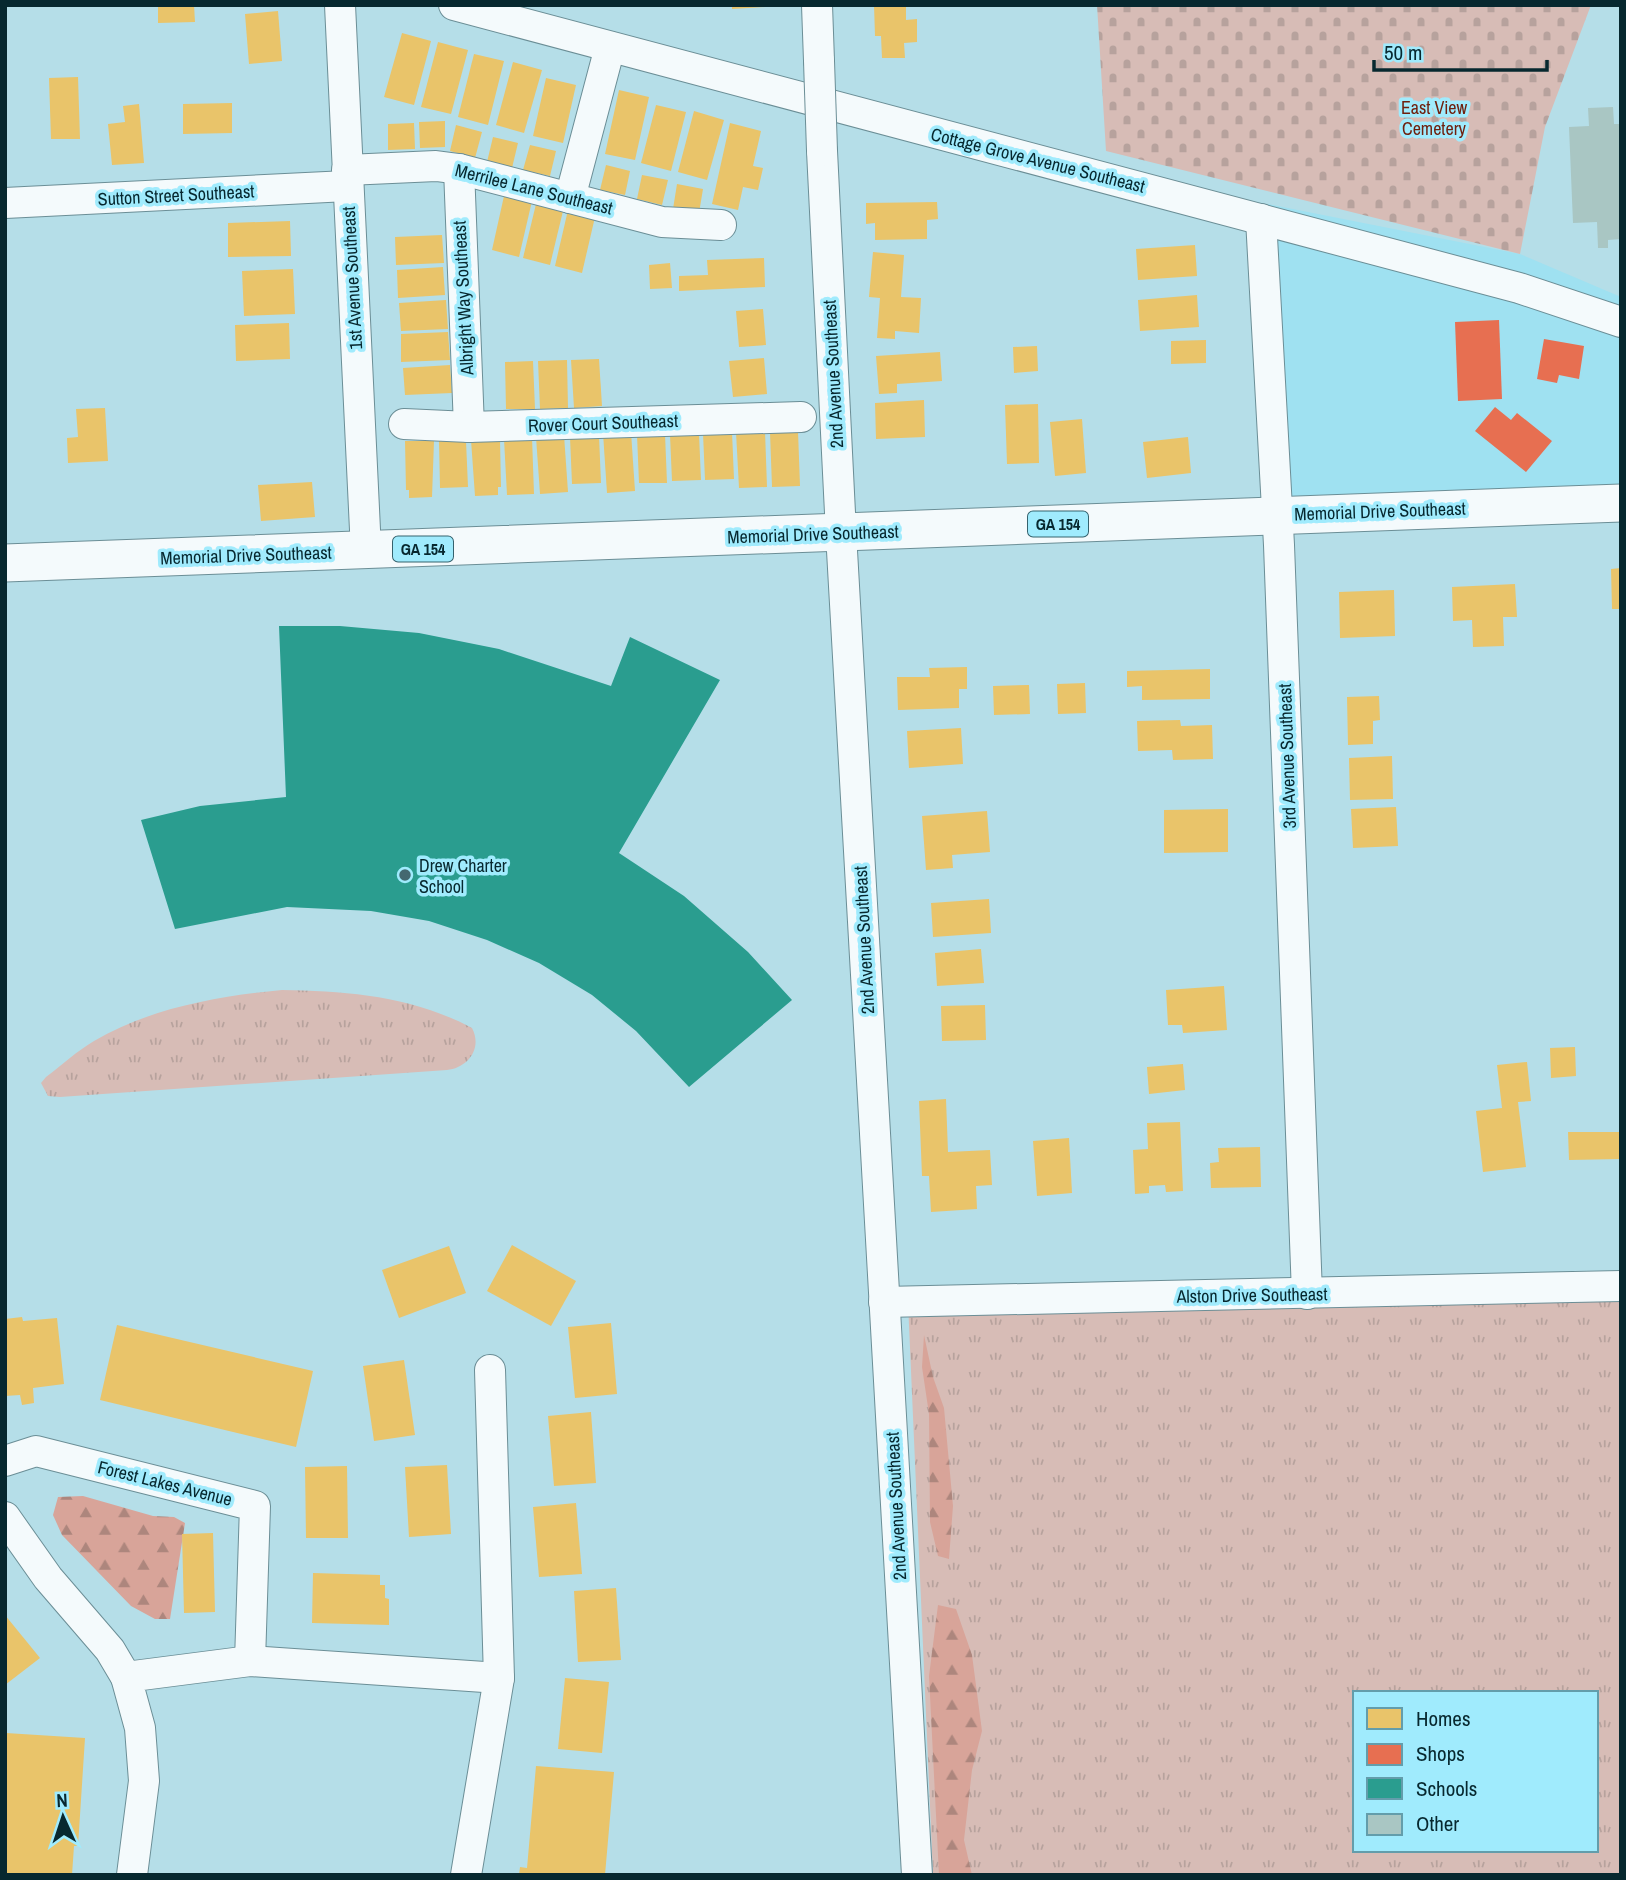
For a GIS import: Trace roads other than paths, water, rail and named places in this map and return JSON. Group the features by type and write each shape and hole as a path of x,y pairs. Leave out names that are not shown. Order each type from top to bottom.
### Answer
{"main road":[{"name":"Memorial Drive Southeast","path":"5,563 1621,503"}],"street":[{"name":"1st Avenue Southeast","path":"340,5 366,551"},
{"name":"Cottage Grove Avenue Southeast","path":"454,5 1519,288 1621,322"},
{"name":"2nd Avenue Southeast","path":"817,5 841,533 917,1875"},
{"path":"570,198 610,47"},
{"name":"Merrilee Lane Southeast","path":"347,178 436,166 460,169 662,222 721,225"},
{"name":"Albright Way Southeast","path":"460,169 469,427"},
{"name":"Sutton Street Southeast","path":"5,203 347,178"},
{"name":"3rd Avenue Southeast","path":"1261,219 1276,515 1307,1294"},
{"name":"Rover Court Southeast","path":"404,424 469,427 801,417"},
{"name":"Alston Drive Southeast","path":"884,1303 1621,1286"},
{"path":"466,1875 499,1678 490,1370"},
{"name":"Forest Lakes Avenue","path":"5,1461 36,1451 255,1506 250,1661"},
{"path":"5,1517 48,1578 110,1650 127,1677 140,1728 144,1781 132,1875"},
{"path":"127,1677 250,1661 499,1678"}],"place":[{"name":"Drew Charter School","path":"405,875"}],"park label":[{"name":"East View Cemetery","path":"1434,117"}]}
